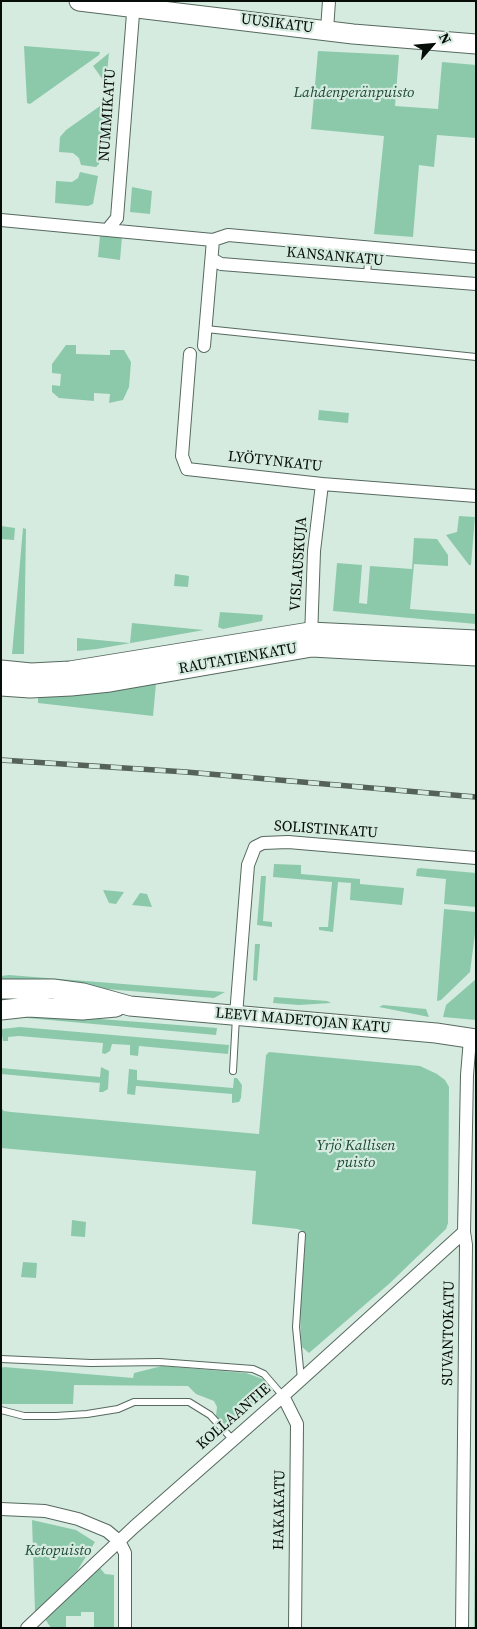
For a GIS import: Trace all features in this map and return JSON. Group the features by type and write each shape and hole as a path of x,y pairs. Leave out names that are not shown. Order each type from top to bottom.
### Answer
{"main road":[{"name":"UUSIKATU","path":"79,1 134,4 326,30 476,44"},
{"name":"RAUTATIENKATU","path":"1,670 31,673 78,670 311,639 476,640"},
{"name":"RAUTATIENKATU","path":"1,686 30,688 90,684 311,639 476,656"},
{"name":"LEEVI MADETOJAN KATU","path":"1,989 53,989 83,993 130,1006 436,1033 473,1039"},
{"name":"LEEVI MADETOJAN KATU","path":"1,1010 28,1007 82,1010 130,1006"}],"street":[{"path":"326,30 329,1"},
{"name":"NUMMIKATU","path":"108,229 117,218 134,4"},
{"name":"KANSANKATU","path":"1,220 213,240 228,235 370,246 476,257"},
{"path":"204,346 213,240"},
{"name":"KANSANKATU","path":"212,259 221,264 476,284"},
{"name":"LYÖTYNKATU","path":"190,354 182,456 187,469 322,484 476,496"},
{"name":"VISLAUSKUJA","path":"311,639 314,550 322,484"},
{"name":"SOLISTINKATU","path":"236,1016 248,865 255,847 262,843 288,842 476,858"},
{"name":"SUVANTOKATU","path":"462,1628 466,1245 464,1232 467,1075 473,1039"},
{"name":"KOLLAANTIE","path":"26,1628 119,1541 464,1232"},
{"name":"HAKAKATU","path":"283,1396 297,1424 295,1628"},
{"path":"1,1509 45,1511 78,1519 107,1531 119,1541 125,1553 125,1628"}],"lane":[{"path":"367,276 370,246"},
{"path":"206,329 476,357"},
{"path":"233,1071 236,1016"},
{"path":"301,1379 296,1327 302,1235"},
{"path":"1,1360 91,1364 158,1362 253,1369 264,1374 283,1396"},
{"path":"1,1410 24,1416 56,1416 110,1410 134,1402 189,1402 210,1416 232,1439"}],"green space":[{"path":"24,46 100,52 99,55 30,104 27,103"},
{"name":"Lahdenperänpuisto","path":"318,51 399,55 395,106 438,109 442,62 476,65 476,138 437,135 434,167 419,165 413,237 374,234 384,136 311,129"},
{"path":"109,53 106,84 93,66"},
{"path":"100,106 104,110 99,164 96,167 81,165 79,158 73,153 59,152 60,137 66,130"},
{"path":"80,172 98,176 93,204 88,206 55,203 56,181 72,182 78,178"},
{"path":"132,187 152,191 150,214 130,212"},
{"path":"100,236 122,237 120,260 98,257"},
{"path":"66,345 76,345 76,354 110,355 110,350 124,350 131,362 129,387 123,400 109,403 110,394 94,393 94,401 59,398 52,392 52,385 60,386 61,374 52,373 52,364"},
{"path":"319,410 349,413 348,423 318,420"},
{"path":"459,516 475,517 471,565 469,565 446,535 457,532"},
{"path":"1,526 15,528 14,540 1,539"},
{"path":"23,528 26,529 24,654 12,654"},
{"path":"414,538 437,539 448,555 448,566 414,564 410,609 476,614 476,624 333,611 337,563 362,565 359,603 367,604 370,566 412,569"},
{"path":"175,574 189,576 188,587 174,586"},
{"path":"220,612 263,615 262,621 223,629 218,627"},
{"path":"132,623 204,630 97,649 77,651 77,638 130,643"},
{"path":"277,658 278,663 156,684 153,716 38,703 38,693"},
{"path":"274,864 301,865 301,874 360,879 360,884 404,888 402,905 350,900 351,883 338,882 333,932 319,930 319,927 328,927 332,882 273,877"},
{"path":"417,869 476,873 476,907 444,904 446,879 416,876"},
{"path":"261,876 266,876 263,921 272,922 272,927 257,925"},
{"path":"103,890 124,892 116,904 109,903"},
{"path":"140,893 147,894 152,907 132,905"},
{"path":"444,909 476,912 476,926 470,972 441,1000 437,1001"},
{"path":"255,944 260,944 257,981 253,980"},
{"path":"9,975 225,992 214,998 35,983 1,984 1,976"},
{"path":"476,979 476,1020 443,1017 446,1005"},
{"path":"274,997 327,1001 331,1003 299,1005 273,1003"},
{"path":"383,1005 426,1009 429,1017 379,1007"},
{"path":"48,1015 217,1028 216,1035 27,1018 6,1018"},
{"path":"20,1027 229,1045 228,1054 139,1046 138,1056 130,1055 130,1045 112,1044 110,1051 105,1054 102,1053 103,1043 19,1036 8,1037 8,1041 3,1041 1,1029"},
{"name":"Yrjö Kallisen puisto","path":"269,1052 420,1066 437,1074 445,1080 449,1087 448,1223 446,1229 390,1283 309,1353 302,1347 300,1312 306,1233 298,1229 252,1224 256,1171 1,1148 1,1108 4,1111 11,1112 259,1134 266,1055"},
{"path":"101,1067 109,1071 108,1089 103,1092 99,1092 100,1083 1,1074 1,1068 100,1077"},
{"path":"129,1069 137,1070 137,1080 233,1088 234,1078 237,1078 242,1085 241,1098 239,1102 232,1103 232,1094 136,1086 135,1095 127,1094"},
{"path":"72,1220 86,1222 85,1237 71,1236"},
{"path":"23,1262 37,1263 36,1278 21,1277"},
{"path":"162,1366 246,1373 263,1379 271,1389 226,1427 216,1416 217,1407 214,1401 196,1394 188,1386 74,1385 73,1404 1,1404 1,1368 4,1367 133,1378 134,1373"},
{"path":"476,1442 476,1628 474,1628"},
{"name":"Ketopuisto","path":"32,1520 76,1530 95,1542 77,1571 35,1612"},
{"path":"100,1568 105,1574 114,1575 114,1628 94,1628 94,1612 81,1612 81,1616 66,1616 66,1628 51,1628 45,1619"}],"railway":[{"path":"1,760 186,772 476,797"}]}
